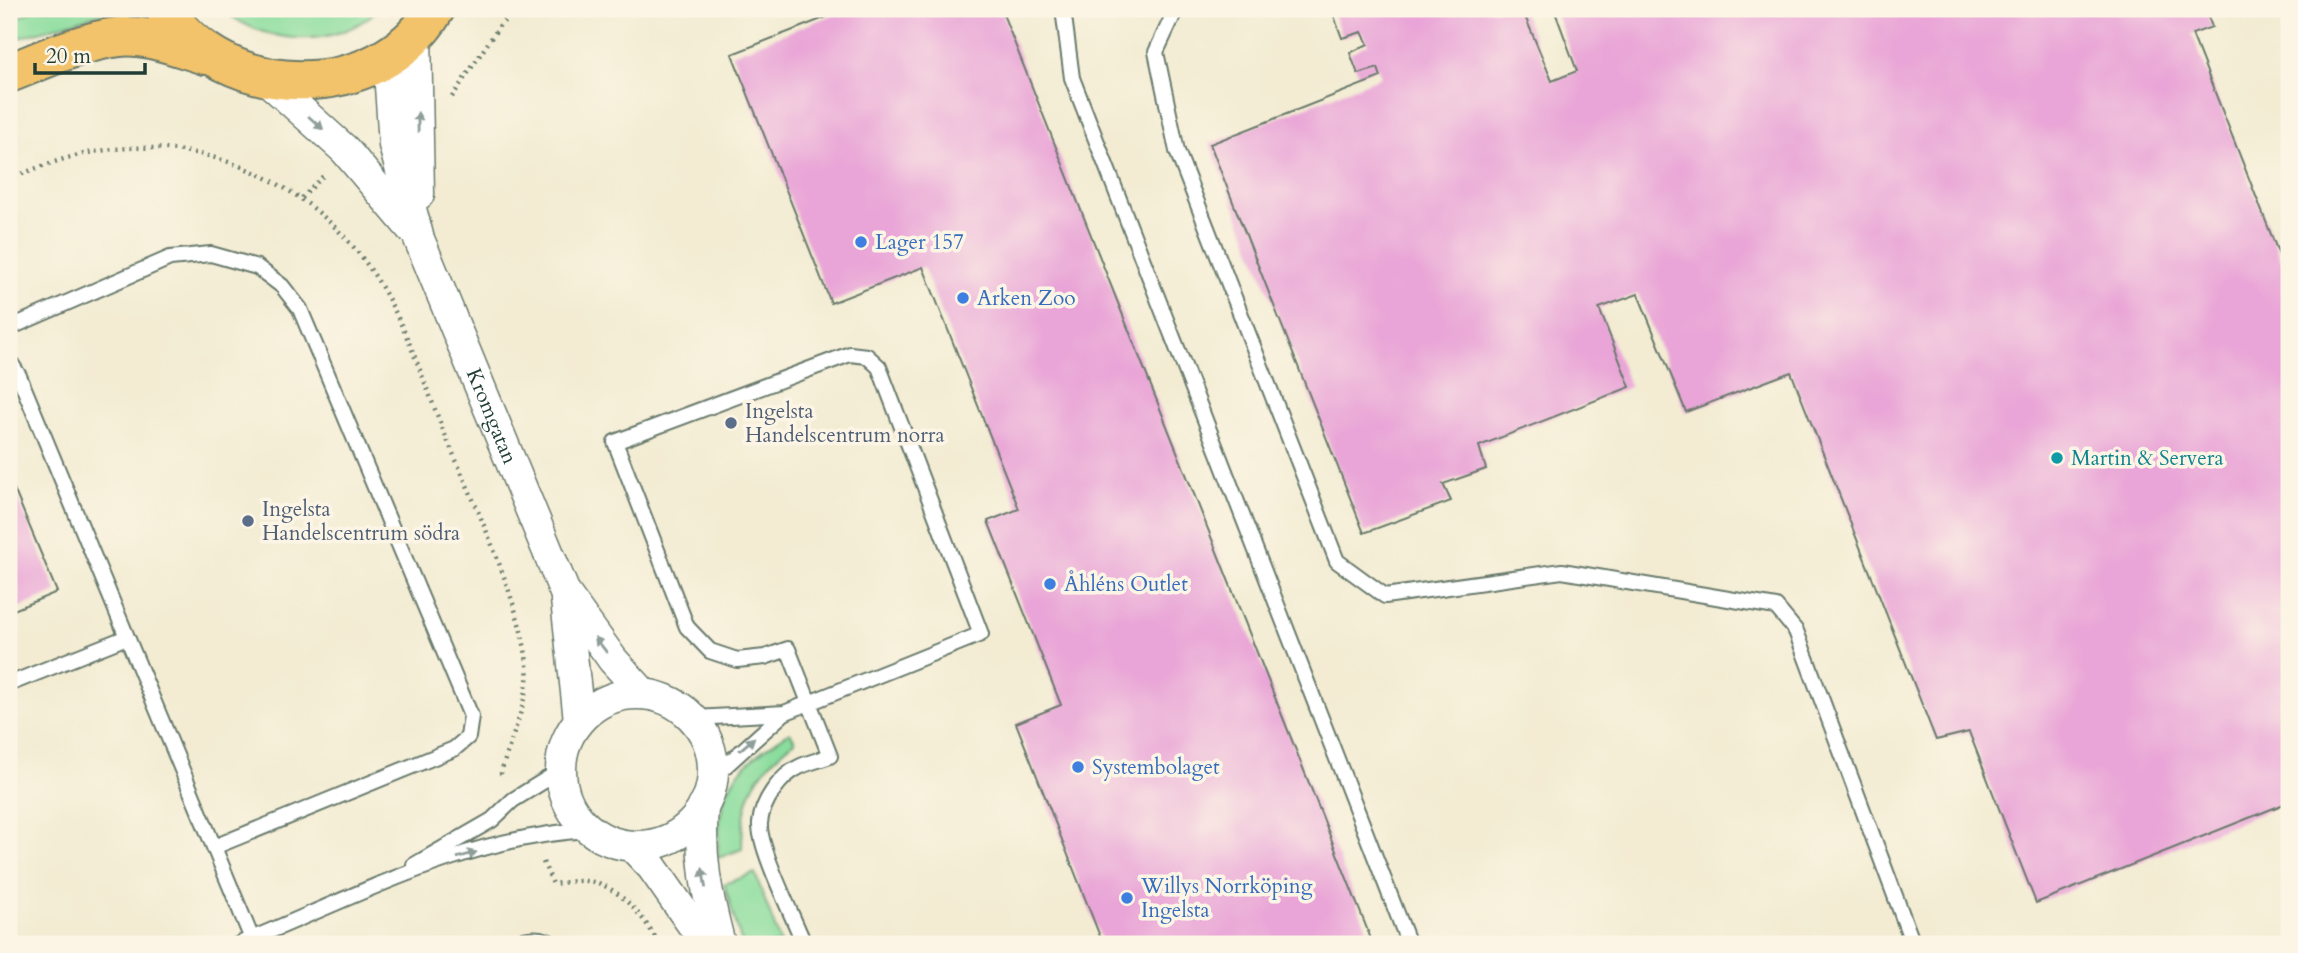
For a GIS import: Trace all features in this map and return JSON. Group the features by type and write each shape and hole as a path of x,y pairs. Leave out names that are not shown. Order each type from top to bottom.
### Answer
{"highway":[{"path":"165,9 192,40 217,59"},
{"path":"9,73 119,37 155,40 217,59 265,78 299,82 334,78 366,68 413,33"}],"street":[{"name":"Kromgatan","path":"413,33 394,145 419,239 565,593 613,660 644,694"},
{"name":"Kromgatan","path":"265,78 345,150 419,239"},
{"name":"Kromgatan","path":"565,593 579,720"},
{"path":"703,807 690,824 673,837 653,844 632,846 609,841 589,830 574,814 564,793 560,771 565,744 579,720 597,704 620,695 644,694 665,699 695,718 709,745 712,778 703,807 700,848 704,880 720,944"},
{"path":"632,846 652,867 706,944"}],"lane":[{"path":"1063,9 1072,78 1409,944"},
{"path":"1176,9 1156,52 1177,151 1338,561 1385,596 1562,571 1776,607 1796,631 1913,944"},
{"path":"9,328 170,258 212,254 257,267 282,286 300,309 471,716 468,737 454,749 214,847"},
{"path":"695,718 757,717 784,713 809,703 981,634 878,367 867,356 850,354 615,442 687,627 710,652 737,660 765,657 788,649 809,703 830,757 797,768 780,783 767,800 760,824 768,855 804,944"},
{"path":"9,360 19,376 214,847 246,942 271,938 379,884 492,820 513,800 560,771"},
{"path":"9,684 127,637"},
{"path":"712,778 784,713"},
{"path":"379,884 516,841 564,831 589,830"},
{"path":"508,944 522,939 546,940 552,944"}],"path":[{"path":"444,106 458,90 500,25 518,9"},
{"path":"634,909 659,944"}],"green space":[{"path":"34,9 116,9 9,41 9,23"},
{"path":"222,9 378,9 361,23 342,32 300,38 258,30"},
{"path":"790,732 795,741 769,764 753,787 744,814 742,849 718,858 721,814 732,783 754,757"},
{"path":"755,873 781,944 742,944 724,884"}],"building":[{"path":"847,9 1001,9 1373,944 1103,944 1016,723 1061,705 988,521 1019,509 923,267 831,303 732,54"},
{"name":"Martin & Servera","path":"1351,9 1522,9 1552,81 1577,71 1554,9 2205,9 2212,27 2192,34 2289,280 2289,802 2036,903 1969,732 1936,740 1791,372 1686,412 1638,294 1599,308 1630,387 1479,446 1486,469 1443,484 1451,501 1364,533 1210,144 1381,77 1378,68 1358,74 1350,53 1368,44 1362,32 1342,38 1334,16"},
{"path":"9,477 57,592 9,612"}],"place":[{"name":"Lager 157","path":"861,242"},
{"name":"Arken Zoo","path":"963,298"},
{"name":"Ingelsta Handelscentrum norra","path":"731,423"},
{"name":"Martin & Servera","path":"2057,458"},
{"name":"Ingelsta Handelscentrum södra","path":"248,521"},
{"name":"Åhléns Outlet","path":"1050,584"},
{"name":"Systembolaget","path":"1078,767"},
{"name":"Willys Norrköping Ingelsta","path":"1127,898"}]}
